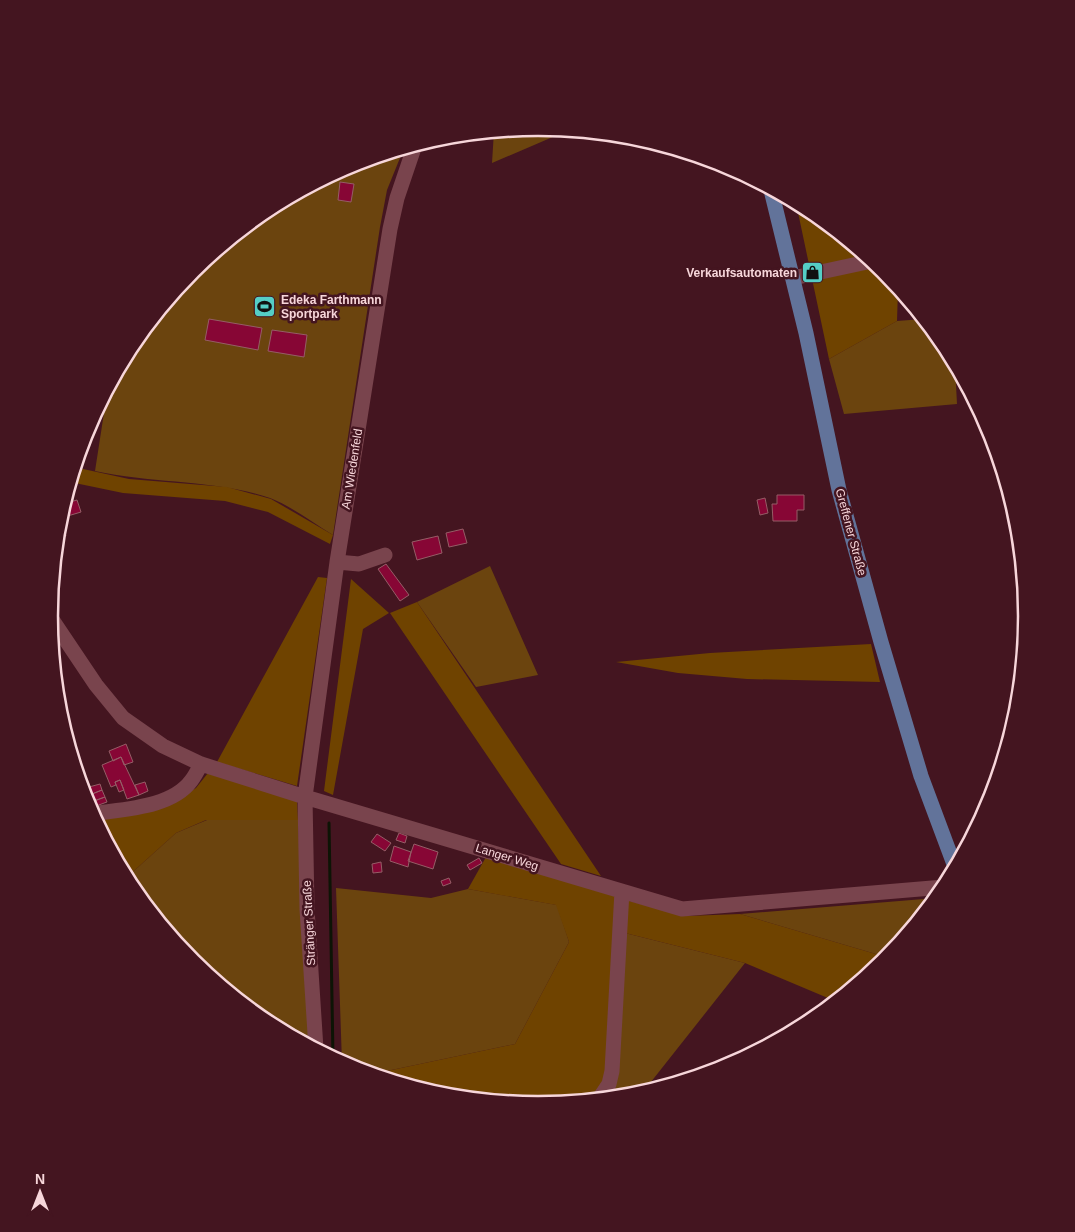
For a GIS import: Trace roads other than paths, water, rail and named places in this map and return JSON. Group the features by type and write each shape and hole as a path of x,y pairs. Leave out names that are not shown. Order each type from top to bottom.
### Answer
{"main road":[{"name":"Greffener Straße","path":"773,197 793,278 839,490 881,642 921,776 952,858"}],"street":[{"name":"Am Wiedenfeld","path":"305,797 337,562 390,229 399,191 413,152"},
{"path":"793,278 862,263"},
{"path":"337,562 358,564 385,555"},
{"path":"58,629 96,685 123,718 163,746 201,764 190,782 181,790 161,801 100,813"},
{"name":"Langer Weg","path":"201,764 305,797 682,909 933,888"},
{"name":"Stränger Straße","path":"305,797 307,909 316,1041"},
{"path":"604,1091 609,1084 612,1071 622,891"}],"waterway":[{"path":"329,823 333,1050"}],"place":[{"name":"Verkaufsautomaten","path":"813,273"},
{"name":"Edeka Farthmann Sportpark","path":"265,307"}]}
